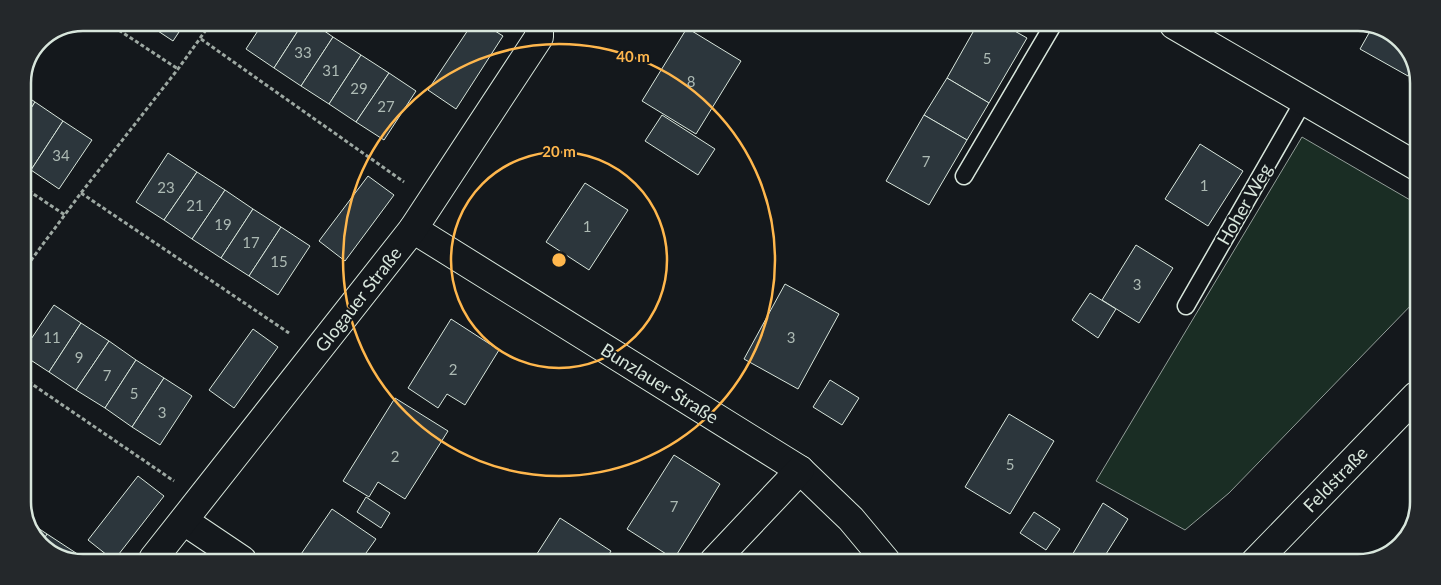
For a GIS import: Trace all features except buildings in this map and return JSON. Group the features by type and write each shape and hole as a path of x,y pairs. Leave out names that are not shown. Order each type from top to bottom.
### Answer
{"street":[{"name":"Glogauer Straße","path":"157,554 413,229 539,37 539,31"},
{"path":"1184,31 1303,102 1410,162"},
{"name":"Bunzlauer Straße","path":"413,229 800,470 851,518 880,554"},
{"name":"Feldstraße","path":"1263,554 1410,402"},
{"path":"721,554 800,470"},
{"path":"184,521 233,554"}],"lane":[{"path":"964,176 1049,31"},
{"name":"Hoher Weg","path":"1186,306 1303,102"}],"path":[{"path":"120,31 178,69"},
{"path":"31,260 206,31"},
{"path":"201,38 431,201"},
{"path":"31,192 65,215"},
{"path":"81,193 317,352"},
{"path":"31,383 201,500"}],"green space":[{"path":"1302,137 1410,200 1410,306 1229,493 1185,530 1096,481"}]}
